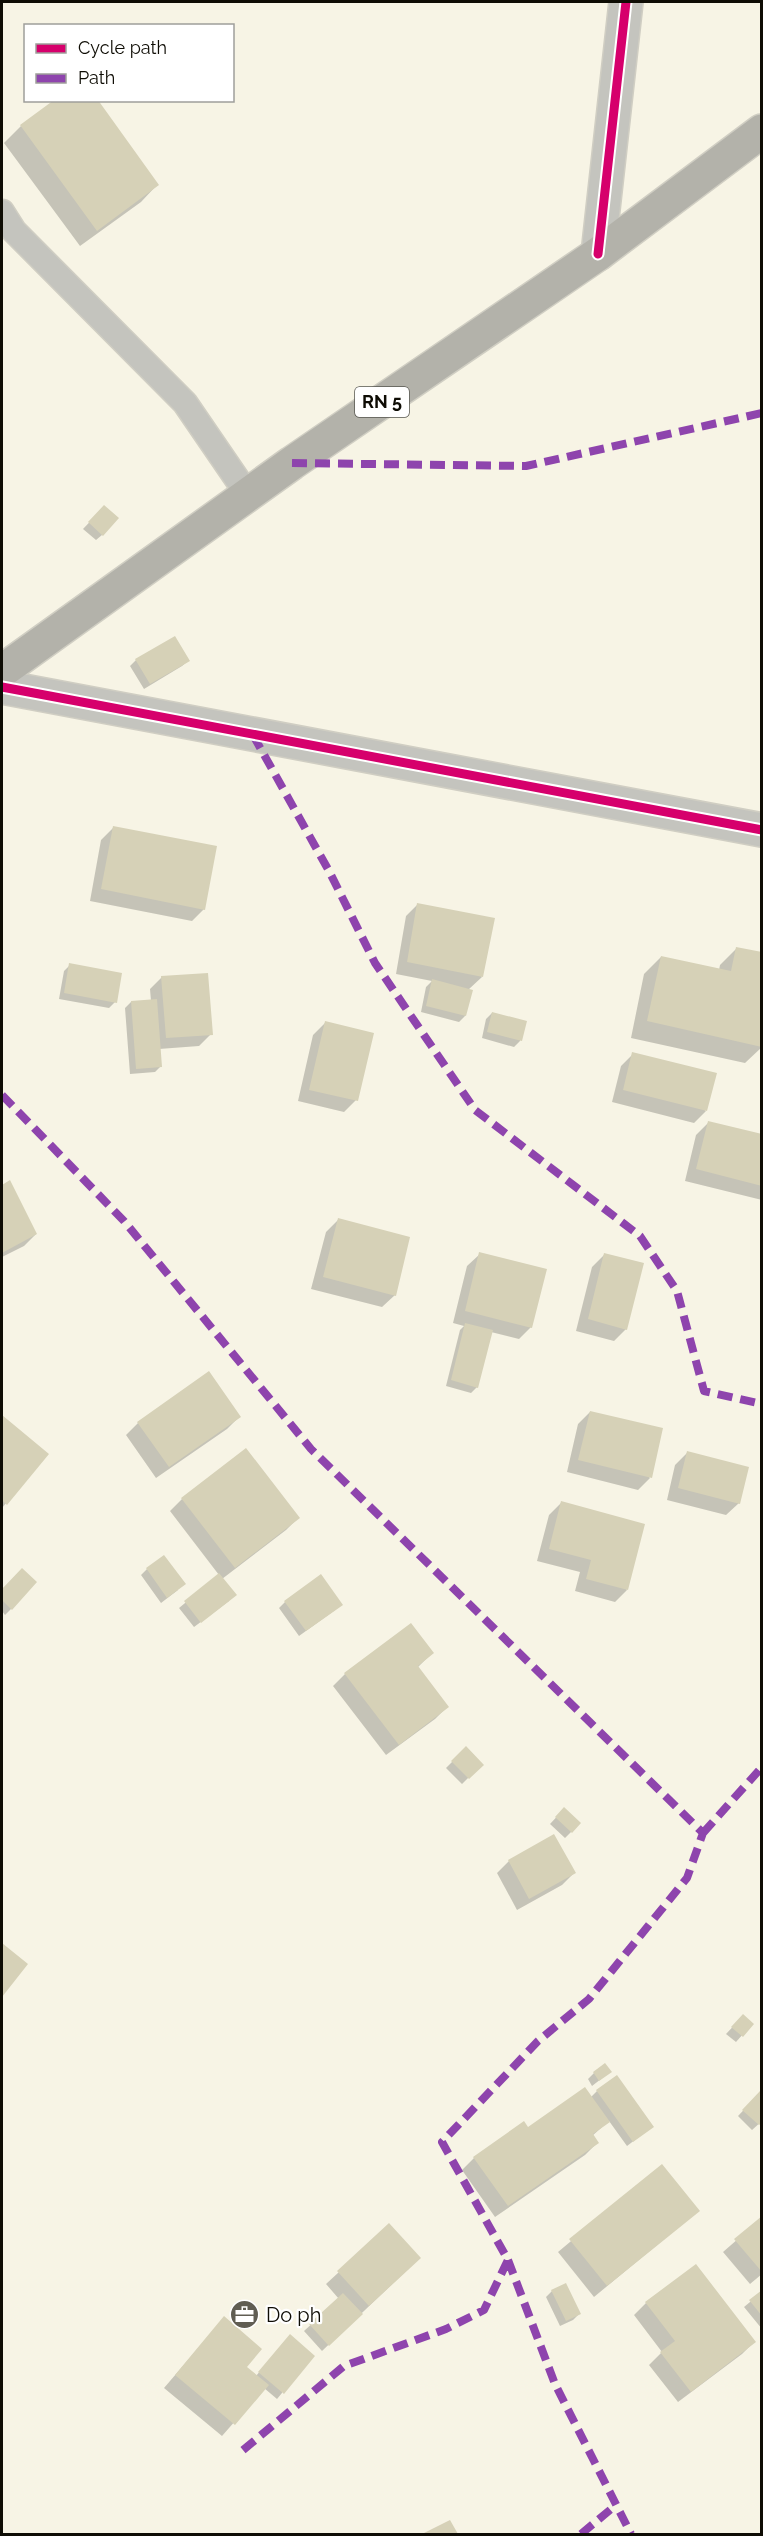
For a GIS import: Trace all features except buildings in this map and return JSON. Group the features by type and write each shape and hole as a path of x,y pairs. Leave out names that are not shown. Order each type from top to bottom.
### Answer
{"main road":[{"name":"RN 5","path":"2,671 248,495 598,254 762,132"}],"street":[{"path":"598,254 626,2"},
{"path":"2,687 762,831"}],"lane":[{"path":"2,212 14,231 185,403 248,495"}],"marked path":[{"path":"292,463 526,466 762,413"},
{"path":"253,735 329,871 375,963 475,1110 640,1236 677,1291 704,1391 762,1404"},
{"path":"2,1095 124,1221 311,1449 703,1833 687,1878 589,1999 538,2041 442,2142 508,2260 484,2310 446,2329 344,2366 242,2451"},
{"path":"703,1833 762,1767"},
{"path":"508,2260 555,2384 631,2534"},
{"path":"581,2534 616,2505"}],"cycle path":[{"path":"598,254 626,2"},
{"path":"2,687 762,830"}],"place":[{"name":"Do ph","path":"245,2315"}]}
